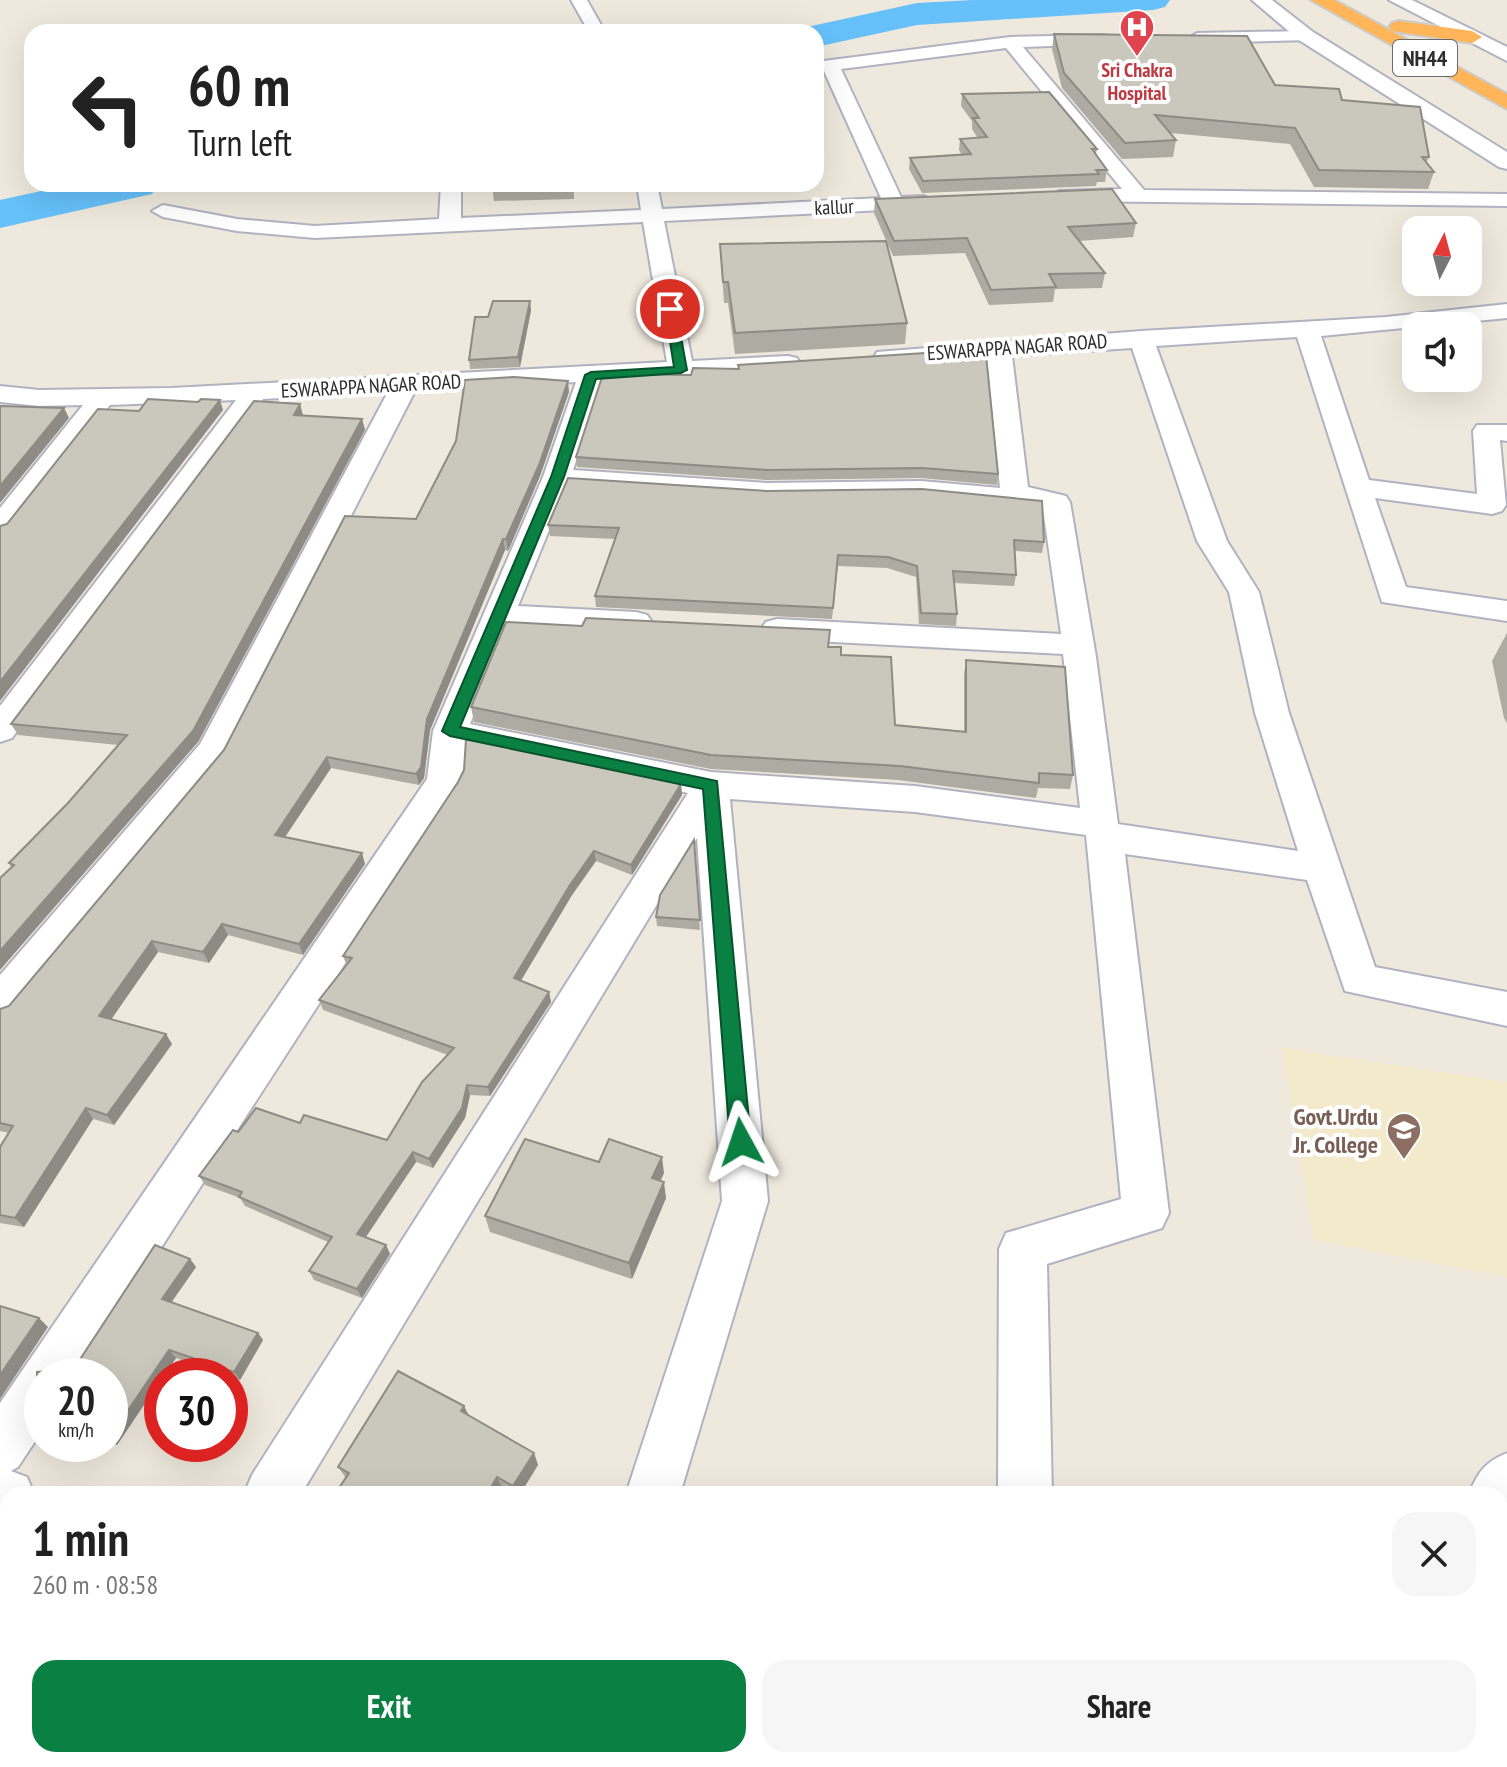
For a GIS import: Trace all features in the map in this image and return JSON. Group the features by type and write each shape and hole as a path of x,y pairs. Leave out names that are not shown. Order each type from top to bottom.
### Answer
{"highway":[{"name":"NH44","path":"1320,0 1352,7 1399,27 1507,84"},
{"name":"NH44","path":"1352,7 1507,103"},
{"path":"1399,27 1472,37"}],"street":[{"path":"579,0 592,24"},
{"path":"1261,0 1306,36 1507,162"},
{"path":"1402,2 1507,55"},
{"path":"1181,38 1306,36"},
{"path":"824,66 1010,42 1119,39"},
{"path":"1010,42 1137,195"},
{"path":"824,68 894,204"},
{"path":"450,226 451,192"},
{"path":"649,192 681,370"},
{"path":"1048,196 1507,200"},
{"name":"kallur","path":"163,211 237,225 315,232 940,201"},
{"name":"ESWARAPPA NAGAR ROAD","path":"862,358 1386,324 1507,311"},
{"path":"1306,328 1393,595 1507,611"},
{"path":"1141,338 1212,541 1244,592 1272,713 1359,980 1507,1009"},
{"path":"999,350 1015,493 1056,502"},
{"name":"ESWARAPPA NAGAR ROAD","path":"0,394 39,398 256,391 817,361"},
{"path":"61,1358 445,780 450,731 557,477 591,375"},
{"path":"0,1003 214,751 406,383"},
{"path":"0,730 256,391"},
{"path":"0,527 103,397"},
{"path":"1359,487 1492,505 1486,431 1507,433"},
{"path":"557,477 767,491 921,489 1056,502"},
{"path":"1025,1486 1023,1249 1146,1213 1102,831 1056,502"},
{"path":"499,615 671,624"},
{"path":"749,628 1078,645"},
{"path":"450,731 711,785 915,799 1323,868"},
{"path":"276,1486 711,785"},
{"path":"656,1486 745,1201 711,785"},
{"path":"0,1449 24,1413"}],"shaded area":[{"name":"Govt.Urdu Jr. College","path":"1282,1048 1507,1082 1507,1277 1314,1240"}],"building":[{"path":"1054,34 1247,36 1275,85 1339,89 1342,100 1420,107 1429,157 1422,157 1434,172 1319,170 1295,128 1155,115 1176,140 1125,143 1064,73"},
{"path":"1049,92 1097,149 1092,149 1107,170 1096,170 1099,174 923,181 910,158 971,154 960,139 987,137 973,118 979,118 962,94"},
{"path":"1112,189 1136,223 1068,227 1105,273 1049,274 1056,287 991,290 967,238 894,241 875,199"},
{"path":"886,241 907,323 735,333 728,282 723,282 720,244"},
{"path":"493,301 530,301 518,357 469,360 475,317 488,317"},
{"path":"925,353 986,355 998,474 922,468 767,470 576,457 603,374 691,375 693,368 739,369 738,365"},
{"path":"514,377 568,381 539,465 506,539 503,539 427,719 421,767 416,774 327,757 275,835 362,853 299,944 222,924 203,952 152,941 99,1016 166,1034 107,1115 86,1108 15,1218 0,1215 0,1147 13,1126 0,1123 0,1009 9,1006 224,750 345,516 416,519 456,441 465,380"},
{"path":"148,399 220,400 0,682 0,526 7,524 98,409 139,411"},
{"path":"254,401 300,404 294,415 362,419 193,731 0,951 0,878 14,865 9,863 68,803 127,735 11,724"},
{"path":"0,406 64,408 0,486"},
{"path":"568,478 767,491 922,489 1042,501 1044,542 1014,540 1016,575 953,571 957,614 921,613 917,566 888,557 838,555 833,608 595,596 619,528 548,525"},
{"path":"586,618 830,630 828,647 841,647 841,655 891,657 895,725 966,732 966,660 1065,667 1073,775 1039,773 1039,783 900,766 711,755 471,707 506,622 582,626"},
{"path":"466,739 681,784 631,865 594,851 570,885 514,978 549,992 488,1087 467,1085 462,1108 429,1159 413,1152 357,1234 386,1245 357,1289 309,1271 332,1237 239,1197 242,1192 199,1176 233,1130 238,1132 256,1108 300,1123 304,1115 387,1140 422,1082 454,1048 319,1000 352,958 343,956 458,782 464,770"},
{"path":"694,840 700,920 656,917 660,895"},
{"path":"525,1139 599,1162 609,1139 662,1157 652,1178 664,1182 629,1263 485,1216"},
{"path":"155,1245 190,1259 162,1299 258,1333 243,1358 193,1358 169,1350 164,1358 144,1358 144,1387 128,1410 128,1358 81,1358"},
{"path":"0,1306 39,1318 0,1375"},
{"path":"398,1371 464,1406 461,1411 534,1453 513,1486 497,1477 492,1486 340,1486 349,1473 338,1467"}],"waterway":[{"path":"824,34 917,14 1153,0"},
{"path":"0,214 100,192"}],"place":[{"name":"Sri Chakra Hospital","path":"1137,58"},
{"name":"Govt.Urdu Jr. College","path":"1404,1161"}],"route":[{"path":"670,309 681,370 591,375 557,477 450,731 711,785 741,1142"}]}
